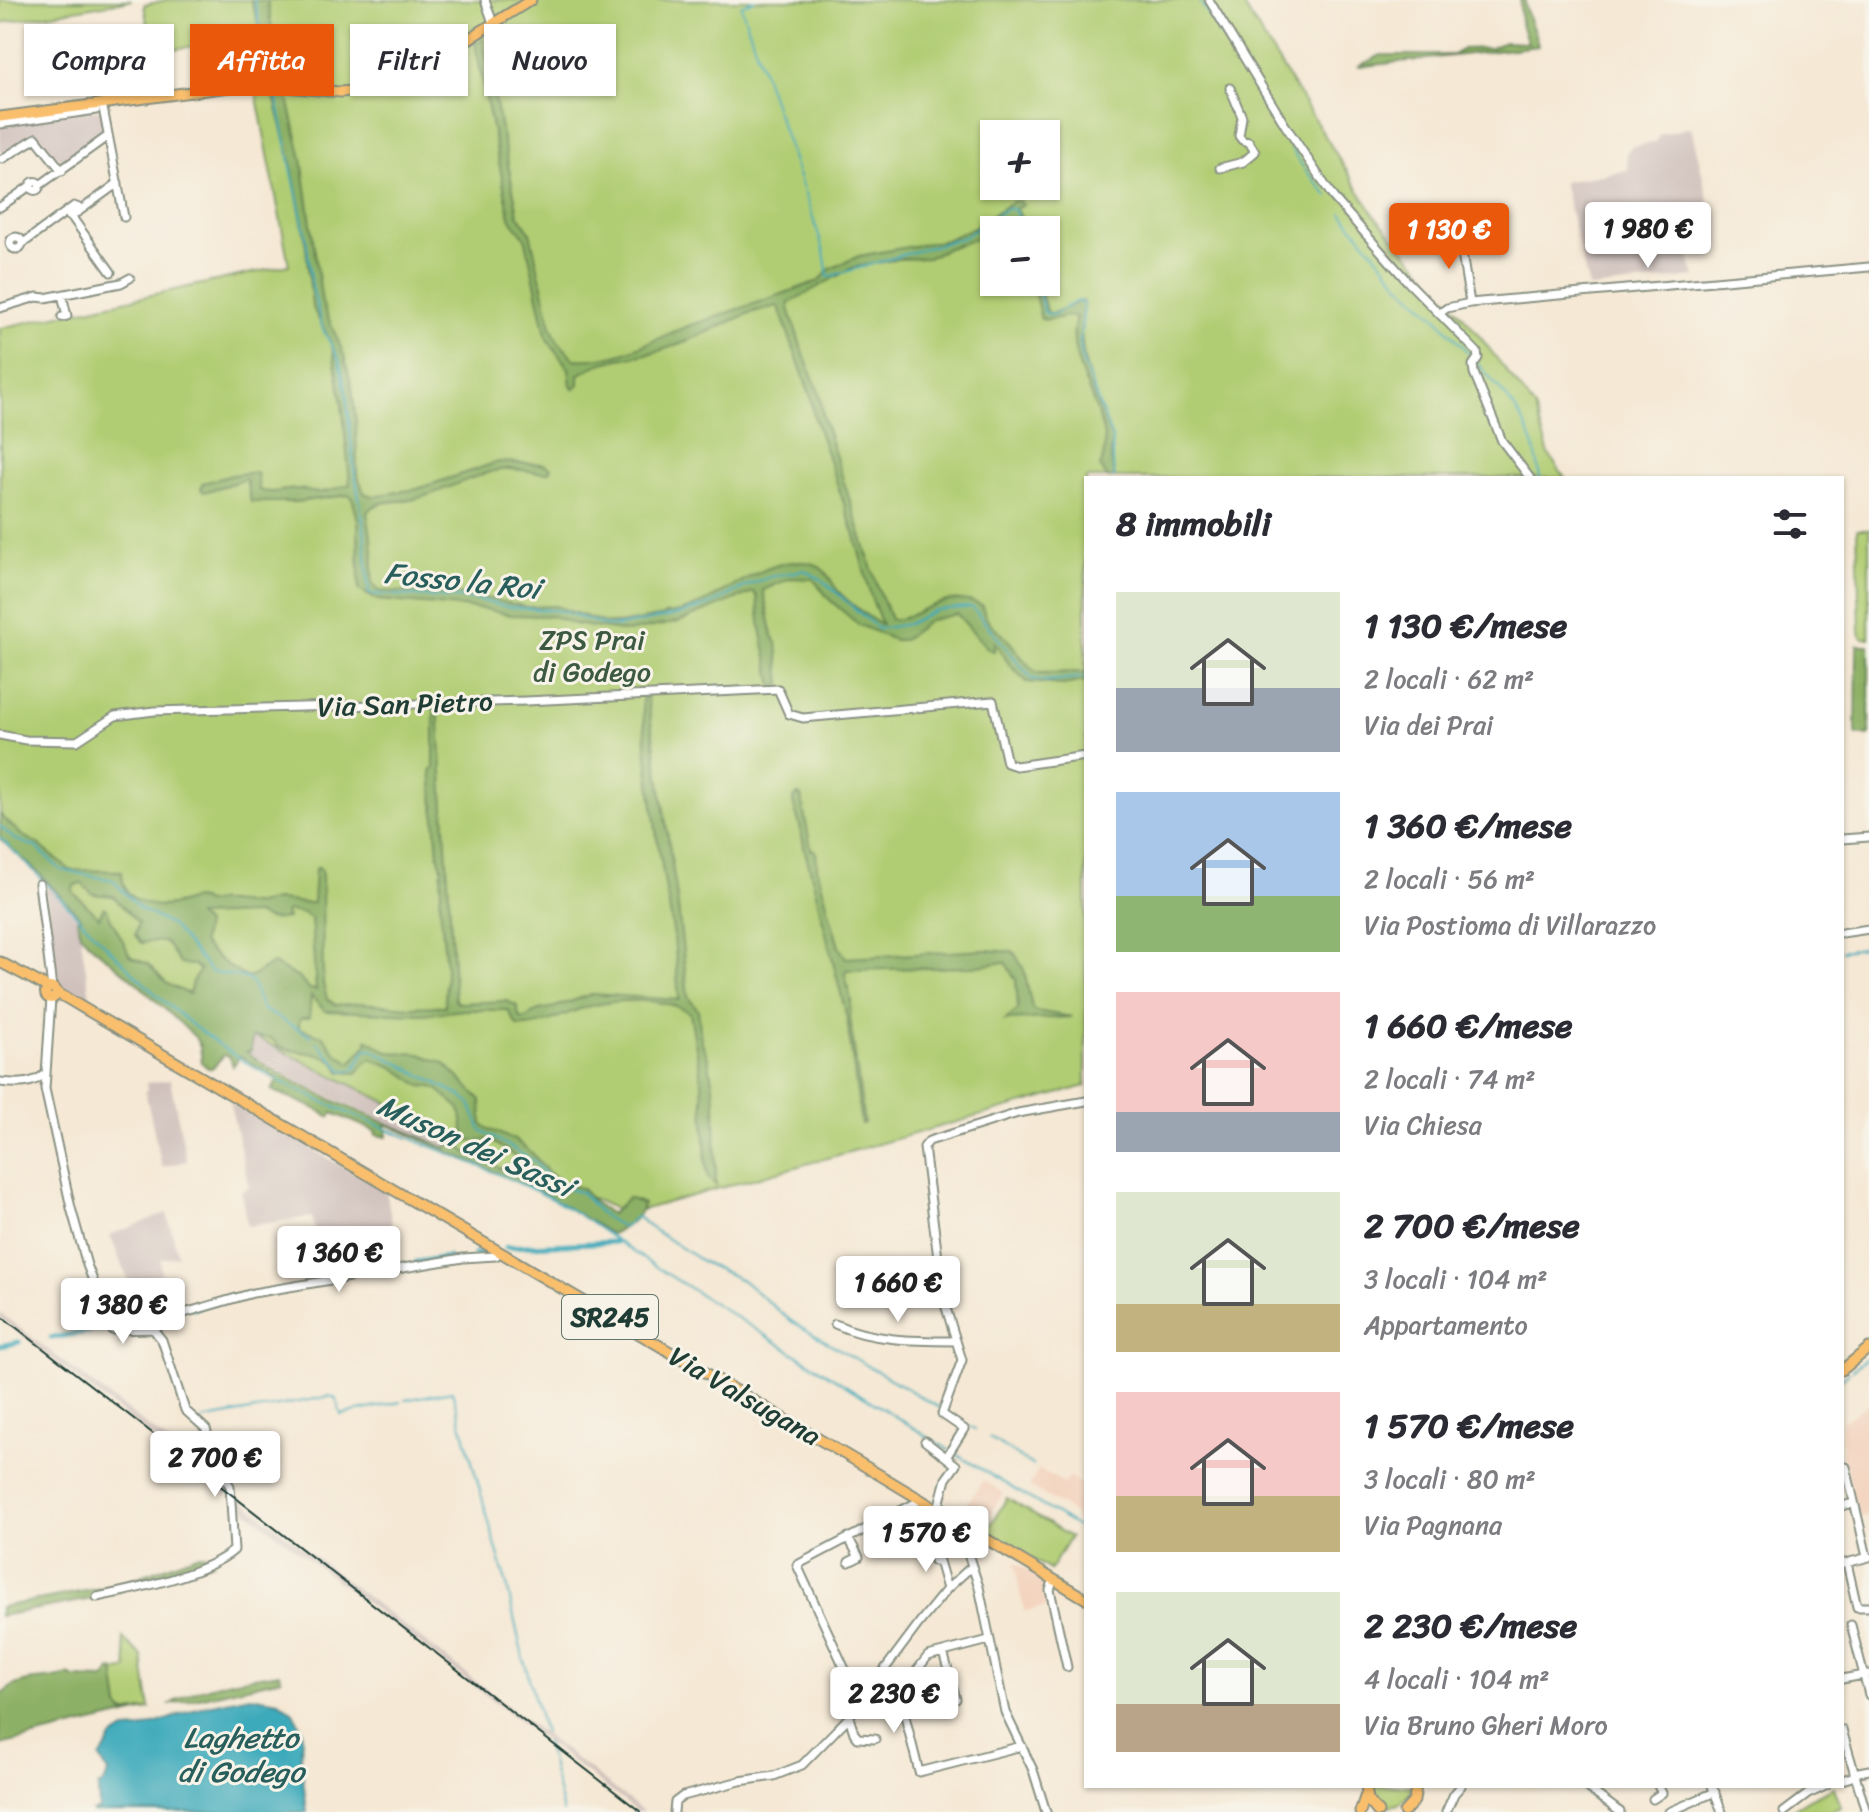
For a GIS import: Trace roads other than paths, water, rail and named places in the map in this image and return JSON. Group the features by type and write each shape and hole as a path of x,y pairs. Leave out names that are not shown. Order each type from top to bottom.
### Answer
{"main road":[{"path":"0,117 32,116 238,85 274,84 340,92 386,85 417,71 531,0"},
{"name":"SR245","path":"0,962 51,992"},
{"name":"Via Valsugana","path":"51,992 938,1509 1084,1598"},
{"path":"1844,1368 1869,1348"},
{"path":"1360,1812 1365,1789"},
{"path":"1365,1789 1371,1806 1378,1812"},
{"path":"1404,1812 1412,1805 1416,1790"},
{"path":"1416,1790 1419,1812"}],"street":[{"path":"485,0 493,23"},
{"path":"1209,0 1333,197 1408,282 1474,347 1474,373 1498,434 1528,476"},
{"path":"1220,168 1243,162 1255,152 1249,142 1239,138 1242,117 1230,88"},
{"path":"99,106 124,217"},
{"path":"0,124 32,116 34,133 62,171"},
{"path":"1,159 5,159 34,133"},
{"path":"0,207 62,171 108,136"},
{"path":"6,247 17,237 24,240 118,183"},
{"path":"73,212 111,272"},
{"path":"1459,235 1470,303"},
{"path":"1440,313 1447,308 1470,303 1869,267"},
{"path":"0,308 37,297 121,283 130,278"},
{"path":"62,295 67,316 62,317"},
{"name":"Via San Pietro","path":"0,735 26,740 77,741 115,716 154,711 526,701 778,689 789,714 803,718 993,701 1007,763 1016,766 1084,756"},
{"path":"1844,839 1869,837"},
{"path":"39,884 51,992 45,1089 87,1265 114,1331 156,1327 203,1306 253,1293 463,1258 493,1256 499,1252"},
{"path":"1844,933 1869,929"},
{"path":"0,1082 28,1083 46,1073"},
{"path":"950,1451 964,1429 942,1413 961,1366 961,1356 943,1298 925,1144 1018,1113 1084,1101"},
{"path":"904,1275 940,1270"},
{"path":"835,1324 887,1338 955,1341"},
{"path":"97,1597 181,1575 223,1558 234,1550 230,1486 218,1468 206,1429 185,1410 156,1327"},
{"path":"925,1441 950,1451 956,1465 946,1479 938,1509"},
{"path":"1846,1467 1868,1557 1844,1563 1857,1607 1869,1607"},
{"path":"860,1702 797,1565 921,1500"},
{"path":"1844,1506 1854,1503"},
{"path":"962,1524 961,1533 970,1568 979,1587 1005,1712 1033,1770 1046,1812"},
{"path":"848,1537 859,1557 849,1562"},
{"path":"932,1553 934,1561 939,1561 947,1589"},
{"path":"674,1812 675,1802 683,1796 740,1781 774,1776 802,1765 849,1717 947,1589 970,1568"},
{"path":"1054,1579 1050,1590 1067,1667"},
{"path":"1851,1625 1869,1695"},
{"path":"989,1640 928,1656 902,1690 902,1704 919,1772 1022,1746"},
{"path":"943,1652 956,1699"},
{"path":"1844,1679 1866,1674"},
{"path":"849,1717 858,1738 875,1739"},
{"path":"1844,1738 1866,1812"},
{"path":"1844,1779 1869,1770"},
{"path":"1447,1811 1460,1788"},
{"path":"1588,1788 1620,1812"},
{"path":"1653,1799 1662,1793 1659,1788"},
{"path":"1784,1812 1822,1788"},
{"path":"1669,1812 1714,1789 1722,1812"}],"water":[{"name":"Laghetto di Godego","path":"250,1696 279,1701 293,1712 302,1729 301,1761 307,1812 91,1812 99,1809 98,1787 104,1783 108,1773 100,1758 112,1738 125,1730 141,1729 207,1705"}],"waterway":[{"name":"Fosso la Roi","path":"254,0 259,24"},
{"path":"754,0 741,6 824,251 828,277 964,237 980,226"},
{"path":"1199,0 1303,167 1328,196"},
{"name":"Fosso la Roi","path":"276,96 306,238 312,287 322,327 339,360 346,392 364,527 369,594 473,599 508,607 562,611 606,626 620,626 681,614 714,603 770,577 804,570 821,579 878,629 908,624 935,610 972,607 1032,679 1047,681 1084,677"},
{"path":"995,216 1007,208 1015,210 1017,216"},
{"path":"1342,213 1402,287 1436,317 1474,359"},
{"path":"1040,296 1044,312 1052,315 1077,301 1084,304 1080,341 1082,360 1112,438 1114,476"},
{"path":"1478,364 1520,415 1533,443 1540,476"},
{"path":"0,826 14,839 36,847 61,870 113,880 139,908 172,926 211,972 246,978 252,983 262,1009 311,1036"},
{"name":"Muson dei Sassi","path":"0,838 157,995 215,1042 252,1066 333,1107 503,1176 558,1202 949,1450"},
{"path":"1844,951 1869,947"},
{"path":"317,1042 342,1070 355,1068 366,1049 371,1049 461,1096 470,1104 481,1130 534,1161 552,1183 582,1193 601,1214 623,1228 637,1216 703,1262 742,1280 791,1321 940,1408"},
{"path":"506,1247 615,1242"},
{"path":"475,1254 487,1253"},
{"path":"416,1262 449,1257"},
{"path":"193,1308 229,1297"},
{"path":"116,1327 151,1324 168,1317"},
{"path":"51,1338 104,1329"},
{"path":"1844,1363 1869,1341"},
{"path":"0,1346 19,1342"},
{"path":"1852,1370 1869,1356"},
{"path":"1844,1377 1849,1372"},
{"path":"405,1400 452,1391 507,1586 523,1658"},
{"path":"202,1420 331,1396 336,1399 341,1415 400,1402"},
{"path":"946,1412 965,1423"},
{"path":"968,1425 975,1429"},
{"path":"990,1438 1032,1465"},
{"name":"Muson dei Sassi","path":"954,1453 1084,1531"},
{"path":"524,1660 544,1733"},
{"path":"546,1742 563,1812"},
{"path":"1577,1788 1581,1790"},
{"path":"1584,1792 1599,1804"}],"railway":[{"path":"0,1315 641,1812"}],"park label":[{"name":"ZPS Prai di Godego","path":"592,655"}]}
